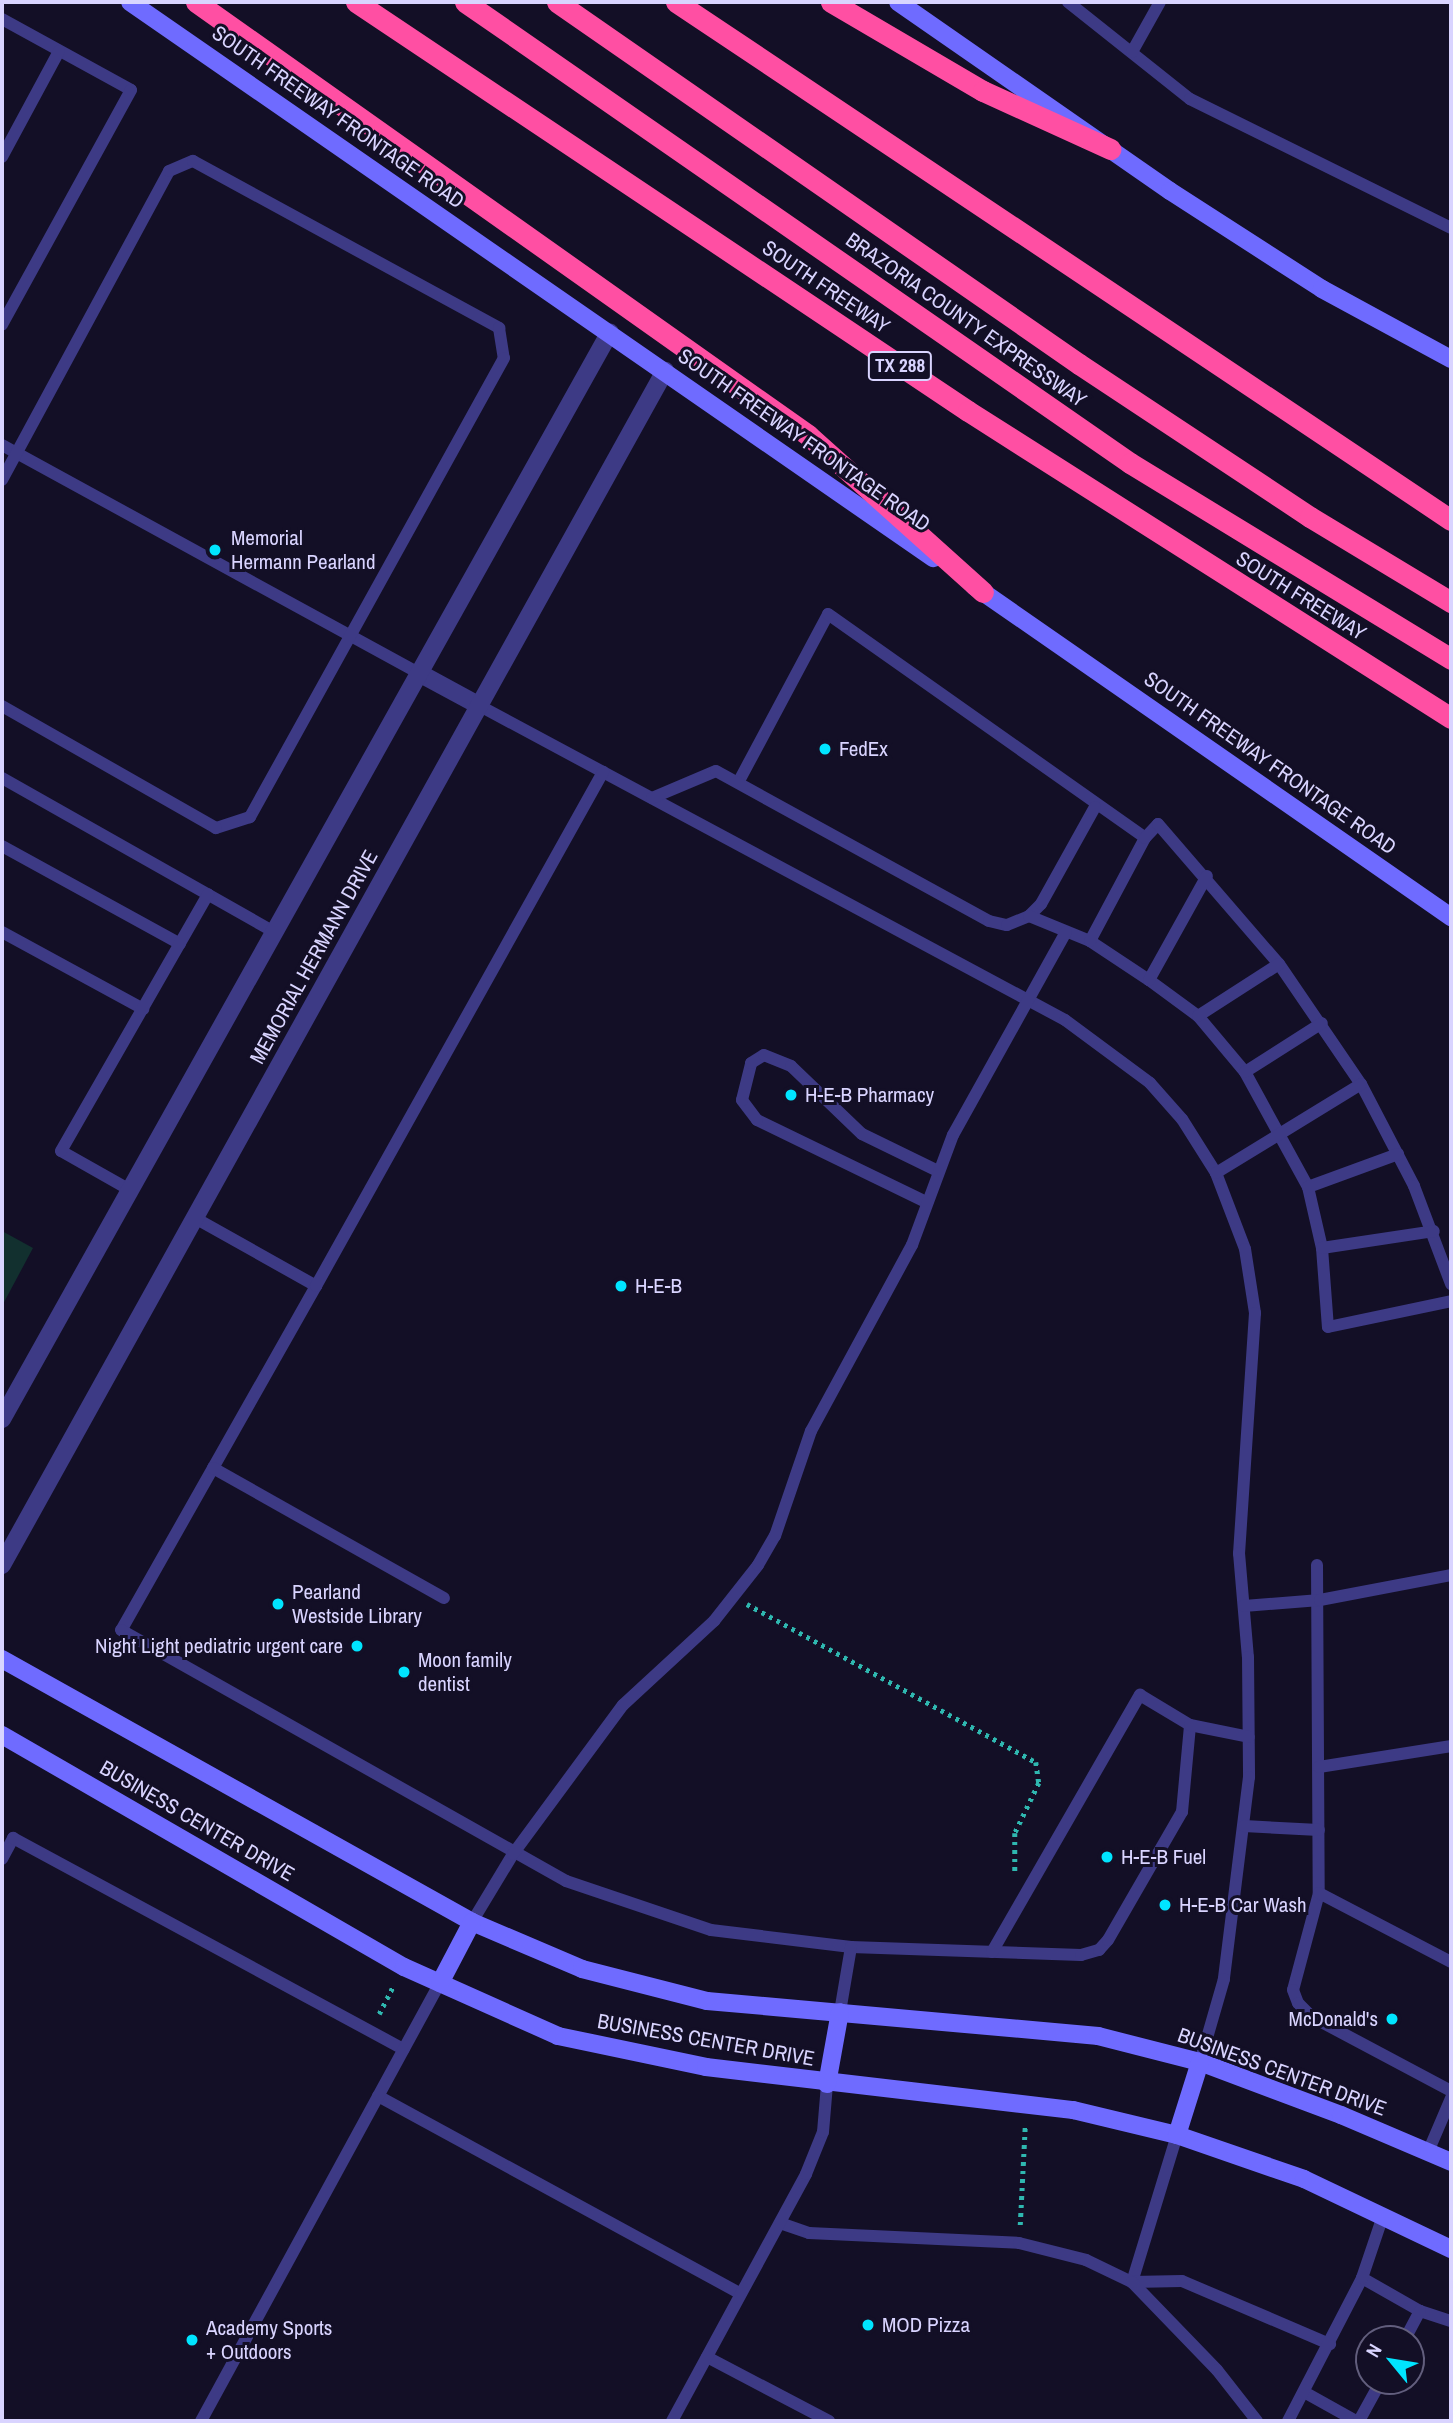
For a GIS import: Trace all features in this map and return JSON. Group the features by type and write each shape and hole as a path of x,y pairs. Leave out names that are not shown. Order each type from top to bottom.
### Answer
{"highway":[{"path":"196,2 808,435 983,592"},
{"name":"SOUTH FREEWAY","path":"356,2 968,411 1451,718"},
{"name":"BRAZORIA COUNTY EXPRESSWAY","path":"465,2 1130,463 1451,659"},
{"name":"BRAZORIA COUNTY EXPRESSWAY","path":"557,2 1079,364 1310,517 1451,602"},
{"path":"676,2 1451,520"},
{"path":"831,2 983,91 1111,149"}],"street":[{"name":"SOUTH FREEWAY FRONTAGE ROAD","path":"130,2 1451,917"},
{"path":"898,2 1111,149 1322,289 1451,359"},
{"path":"2,1419 610,332"},
{"name":"MEMORIAL HERMANN DRIVE","path":"2,1565 665,371"},
{"path":"419,673 480,706"},
{"name":"BUSINESS CENTER DRIVE","path":"2,1659 472,1922 582,1969 682,1994 1098,2036 1200,2062 1451,2162"},
{"name":"BUSINESS CENTER DRIVE","path":"2,1735 440,1983 558,2036 706,2067 827,2084 1073,2110 1177,2135 1304,2179 1451,2249"},
{"path":"440,1983 472,1922"},
{"path":"827,2084 840,2012"},
{"path":"1177,2135 1200,2062"}],"lane":[{"path":"1068,2 1190,99 1451,228"},
{"path":"1132,52 1160,2"},
{"path":"2,19 131,90 2,324"},
{"path":"2,157 59,51"},
{"path":"2,480 169,172 193,161 499,328 504,358 250,817 216,828 2,706"},
{"path":"2,445 419,673"},
{"path":"739,781 828,614 1095,807 1145,838"},
{"path":"480,706 1027,1001 1110,1050 1150,1083 1182,1119 1216,1173 1245,1249 1255,1313 1240,1493 1249,1737 1244,1826 1224,1979 1200,2062"},
{"path":"652,798 716,771 739,781 989,921 1007,925 1029,916 1041,904 1095,807"},
{"path":"603,772 121,1630 513,1854 613,1901 710,1930 851,1947 1081,1955 1100,1950 1182,1812 1190,1725"},
{"path":"2,778 274,932"},
{"path":"1090,941 1145,838 1158,824 1207,876 1279,964 1362,1084 1434,1231 1451,1284"},
{"path":"2,846 180,944"},
{"path":"1149,980 1207,876"},
{"path":"130,1190 61,1151 208,894"},
{"path":"1029,916 1090,941 1149,980 1198,1016 1245,1072 1308,1187 1322,1248 1328,1327 1451,1301"},
{"path":"2,932 143,1009"},
{"path":"472,1922 513,1854 624,1706 735,1598 775,1536 811,1431 912,1245 953,1135 1066,932"},
{"path":"1198,1016 1279,964"},
{"path":"1245,1072 1322,1023"},
{"path":"926,1202 757,1120 742,1100 751,1063 764,1055 791,1066 863,1134 938,1171"},
{"path":"1216,1173 1362,1084"},
{"path":"1308,1187 1398,1154"},
{"path":"195,1218 316,1286"},
{"path":"1322,1248 1434,1231"},
{"path":"213,1468 444,1598"},
{"path":"1317,1565 1320,1600 1319,1893 1293,1990 1297,2003 1312,2017 1451,2091"},
{"path":"1244,1606 1320,1600 1451,1575"},
{"path":"992,1952 1140,1695 1190,1725 1249,1737"},
{"path":"1320,1767 1451,1746"},
{"path":"1244,1826 1319,1830"},
{"path":"2,1859 13,1838 404,2049"},
{"path":"1319,1893 1451,1962"},
{"path":"840,2012 851,1947"},
{"path":"201,2421 440,1983"},
{"path":"672,2421 780,2223 823,2132 827,2084"},
{"path":"379,2096 741,2294"},
{"path":"1427,2152 1451,2098"},
{"path":"1132,2282 1177,2135"},
{"path":"1288,2421 1362,2278 1384,2216"},
{"path":"780,2223 809,2233 1019,2243 1086,2260 1132,2282 1217,2370 1257,2421"},
{"path":"1362,2278 1420,2311 1451,2321"},
{"path":"1132,2282 1182,2281 1330,2344"},
{"path":"1412,2325 1420,2311"},
{"path":"707,2357 829,2421"},
{"path":"1304,2392 1358,2421 1373,2395"}],"path":[{"path":"735,1598 1035,1762 1040,1783 1015,1833 1015,1875 1009,1885"},
{"path":"370,2030 398,1979"},
{"path":"1019,2243 1025,2124"}],"green space":[{"path":"2,1231 33,1248 2,1306"}],"place":[{"name":"Memorial Hermann Pearland","path":"215,550"},
{"name":"FedEx","path":"825,749"},
{"name":"H-E-B Pharmacy","path":"791,1095"},
{"name":"H-E-B","path":"621,1286"},
{"name":"Pearland Westside Library","path":"278,1604"},
{"name":"Night Light pediatric urgent care","path":"357,1646"},
{"name":"Moon family dentist","path":"404,1672"},
{"name":"H-E-B Fuel","path":"1107,1857"},
{"name":"H-E-B Car Wash","path":"1165,1905"},
{"name":"McDonald's","path":"1392,2019"},
{"name":"MOD Pizza","path":"868,2325"},
{"name":"Academy Sports + Outdoors","path":"192,2340"}]}
